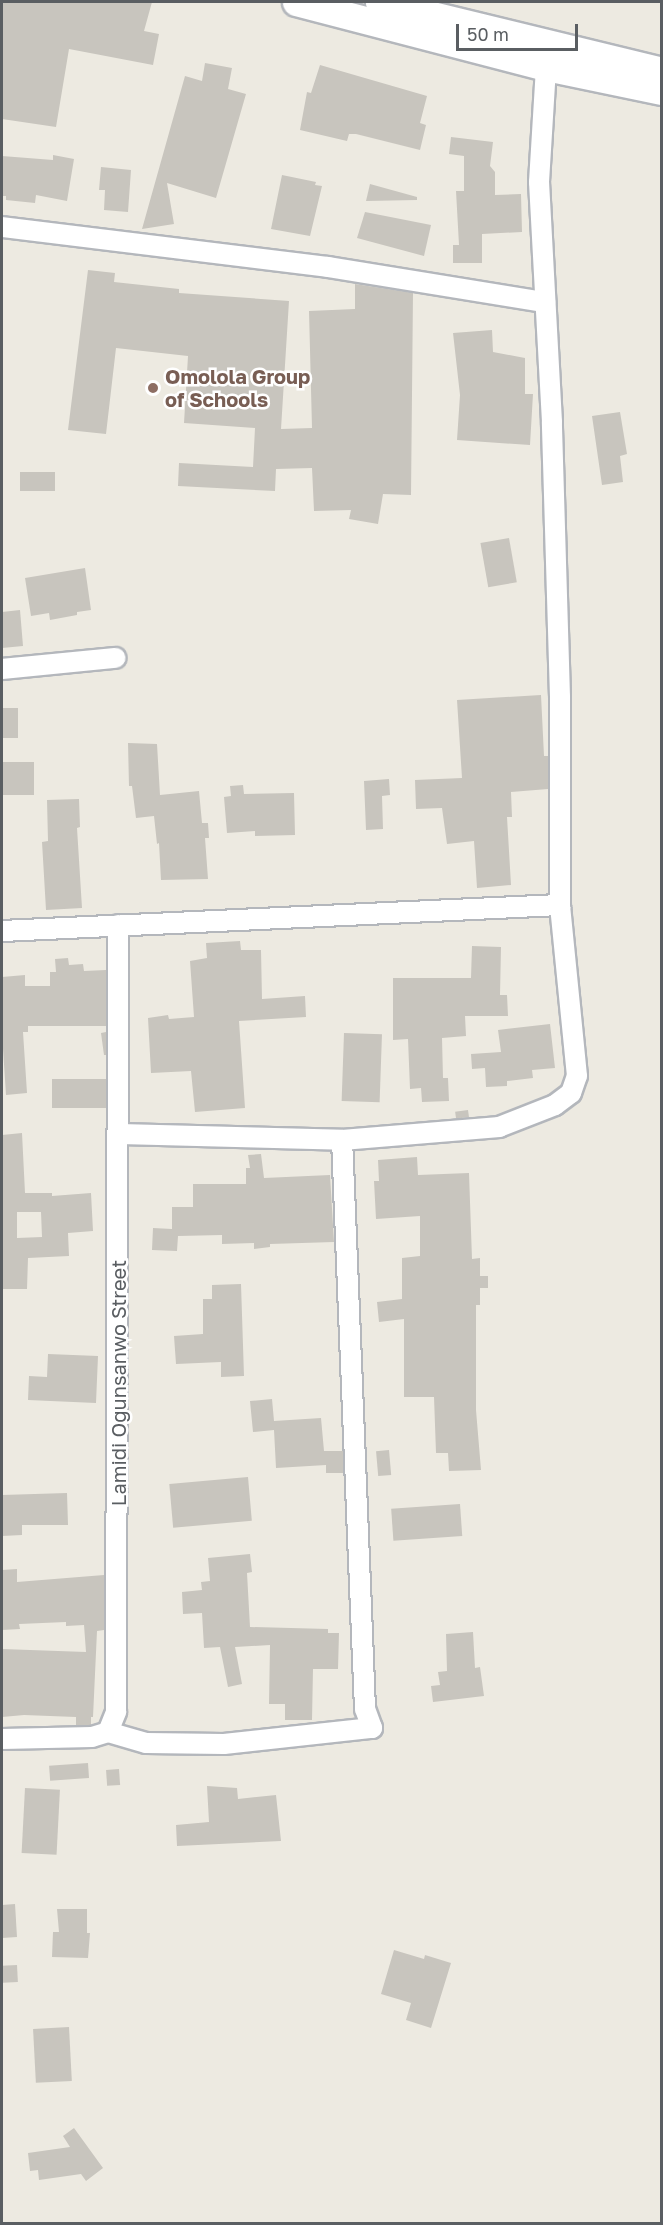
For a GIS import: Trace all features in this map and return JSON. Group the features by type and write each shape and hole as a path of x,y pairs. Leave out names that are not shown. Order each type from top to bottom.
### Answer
{"main road":[{"path":"296,2 546,67 662,91"},
{"path":"379,2 662,71"}],"street":[{"path":"120,1134 342,1140 499,1127 555,1106 571,1094 577,1076 560,905 559,685 552,422 539,182 546,67"},
{"path":"2,227 328,267 545,302"},
{"path":"2,669 115,658"},
{"path":"2,931 560,905"},
{"name":"Lamidi Ogunsanwo Street","path":"108,1732 117,1712 120,1134 118,925"},
{"path":"2,1739 92,1737 108,1732 146,1743 224,1744 372,1728 365,1709 342,1140"}],"building":[{"path":"2,2 152,2 144,31 159,34 153,65 69,49 56,127 2,119"},
{"path":"205,63 232,68 228,89 246,94 216,198 167,183 174,224 142,229 185,76 202,81"},
{"path":"320,65 427,96 420,123 426,125 420,150 356,134 349,134 347,141 300,130 307,92 311,93"},
{"path":"451,137 493,142 490,166 495,172 495,195 521,194 522,232 482,234 482,263 453,263 453,245 459,245 456,191 464,191 464,156 449,154"},
{"path":"53,155 74,159 67,201 36,195 35,203 6,200 6,196 2,196 2,156 53,160"},
{"path":"101,167 131,170 128,212 104,210 105,190 99,190"},
{"path":"282,175 316,182 315,185 322,186 310,236 271,229"},
{"path":"370,184 417,197 417,200 366,201"},
{"path":"365,212 431,225 424,256 357,238"},
{"path":"88,270 115,273 114,282 179,289 179,293 289,301 281,429 312,428 309,311 355,309 355,284 413,293 411,495 383,494 378,524 349,519 351,510 314,511 312,468 276,469 275,491 178,486 179,463 253,467 255,428 184,423 188,356 116,348 106,434 68,430"},
{"path":"492,330 493,352 525,358 525,394 533,394 530,445 457,440 460,395 453,333"},
{"path":"620,412 627,454 620,456 623,482 602,485 592,416"},
{"path":"20,472 55,472 55,491 20,491"},
{"path":"509,538 517,582 488,587 480,543"},
{"path":"85,568 91,610 50,620 49,613 31,616 25,578"},
{"path":"20,610 23,646 2,648 2,612"},
{"path":"541,695 544,756 548,756 548,789 511,792 512,817 507,817 511,885 477,888 474,841 447,844 442,808 416,809 415,780 462,778 457,700"},
{"path":"2,708 18,708 18,738 2,738"},
{"path":"128,743 157,744 160,795 199,791 202,823 208,823 209,838 205,838 208,879 161,880 159,843 157,844 154,816 136,818 132,786 129,786"},
{"path":"2,762 34,762 34,795 2,795"},
{"path":"389,779 390,795 382,796 383,829 366,830 364,781"},
{"path":"243,785 244,794 294,793 295,835 255,836 255,831 227,833 224,797 231,796 230,786"},
{"path":"79,799 80,827 77,828 82,908 46,910 42,842 48,841 47,800"},
{"path":"240,941 241,950 261,950 262,999 305,996 306,1017 239,1021 245,1108 195,1112 191,1071 151,1073 148,1018 168,1015 169,1019 194,1017 190,961 207,958 206,943"},
{"path":"472,946 501,947 500,995 507,995 508,1016 465,1016 466,1036 442,1038 443,1078 448,1078 449,1101 422,1102 421,1088 410,1089 408,1039 393,1040 393,978 471,978"},
{"path":"68,958 69,965 83,964 84,971 106,970 106,1026 28,1026 28,1032 23,1032 27,1093 6,1095 2,1033 2,977 25,975 25,986 50,986 50,972 56,972 55,959"},
{"path":"550,1024 555,1068 532,1070 533,1078 507,1081 507,1086 486,1087 485,1068 472,1069 471,1054 501,1052 498,1030"},
{"path":"106,1032 106,1055 104,1055 101,1033"},
{"path":"344,1033 382,1034 380,1102 342,1101"},
{"path":"52,1079 106,1079 106,1108 52,1108"},
{"path":"468,1110 469,1117 456,1119 455,1112"},
{"path":"22,1133 25,1193 52,1193 52,1196 91,1193 93,1231 68,1233 69,1256 28,1258 27,1289 2,1289 2,1135","holes":["17,1212 41,1212 42,1237 17,1238"]},
{"path":"261,1154 264,1178 330,1175 334,1242 270,1244 270,1247 254,1249 254,1243 222,1244 222,1235 178,1236 177,1251 152,1250 153,1228 172,1229 172,1207 193,1207 193,1184 246,1184 246,1168 250,1168 248,1155"},
{"path":"417,1157 418,1175 469,1173 472,1259 480,1258 480,1276 488,1276 488,1288 480,1288 480,1305 476,1305 476,1410 481,1470 449,1471 448,1453 436,1453 434,1397 404,1397 404,1319 379,1322 377,1302 402,1299 402,1258 420,1256 420,1216 376,1219 374,1181 379,1181 378,1160"},
{"path":"241,1284 244,1376 221,1377 221,1362 176,1364 174,1336 203,1334 203,1299 212,1299 212,1285"},
{"path":"48,1354 98,1356 96,1403 28,1400 29,1376 47,1377"},
{"path":"272,1399 274,1421 321,1418 324,1451 343,1451 343,1473 326,1473 326,1465 276,1468 274,1430 253,1432 250,1401"},
{"path":"389,1450 391,1475 378,1476 376,1451"},
{"path":"248,1477 252,1521 173,1528 169,1484"},
{"path":"67,1493 68,1525 22,1525 22,1535 2,1536 2,1495"},
{"path":"460,1504 462,1536 393,1541 391,1509"},
{"path":"250,1554 252,1572 247,1573 250,1627 328,1629 328,1633 339,1633 338,1669 313,1669 312,1720 285,1720 285,1704 269,1704 270,1645 235,1647 242,1684 228,1687 220,1647 204,1648 202,1613 183,1614 182,1592 202,1590 201,1582 210,1581 208,1558"},
{"path":"17,1569 17,1582 104,1575 104,1630 97,1631 91,1725 76,1725 76,1717 24,1715 2,1717 2,1649 86,1652 84,1625 66,1626 66,1622 19,1624 20,1629 2,1630 2,1570"},
{"path":"473,1632 475,1668 480,1667 484,1696 433,1702 431,1686 440,1685 438,1672 447,1671 446,1634"},
{"path":"88,1763 89,1778 50,1781 49,1766"},
{"path":"119,1769 120,1785 107,1786 106,1770"},
{"path":"207,1786 237,1788 238,1799 276,1795 281,1841 177,1846 176,1825 209,1822"},
{"path":"25,1788 60,1790 57,1855 22,1853"},
{"path":"15,1904 17,1937 2,1938 2,1905"},
{"path":"57,1909 87,1909 87,1933 90,1933 88,1958 52,1957 53,1932 59,1932"},
{"path":"394,1950 424,1959 425,1955 451,1963 431,2028 406,2020 411,2003 381,1994"},
{"path":"17,1965 18,1982 3,1983 2,1966"},
{"path":"69,2027 72,2081 36,2083 33,2029"},
{"path":"74,2128 103,2168 86,2181 81,2174 39,2180 38,2170 30,2171 28,2153 70,2147 63,2136"}],"place":[{"name":"Omolola Group of Schools","path":"153,388"}]}
